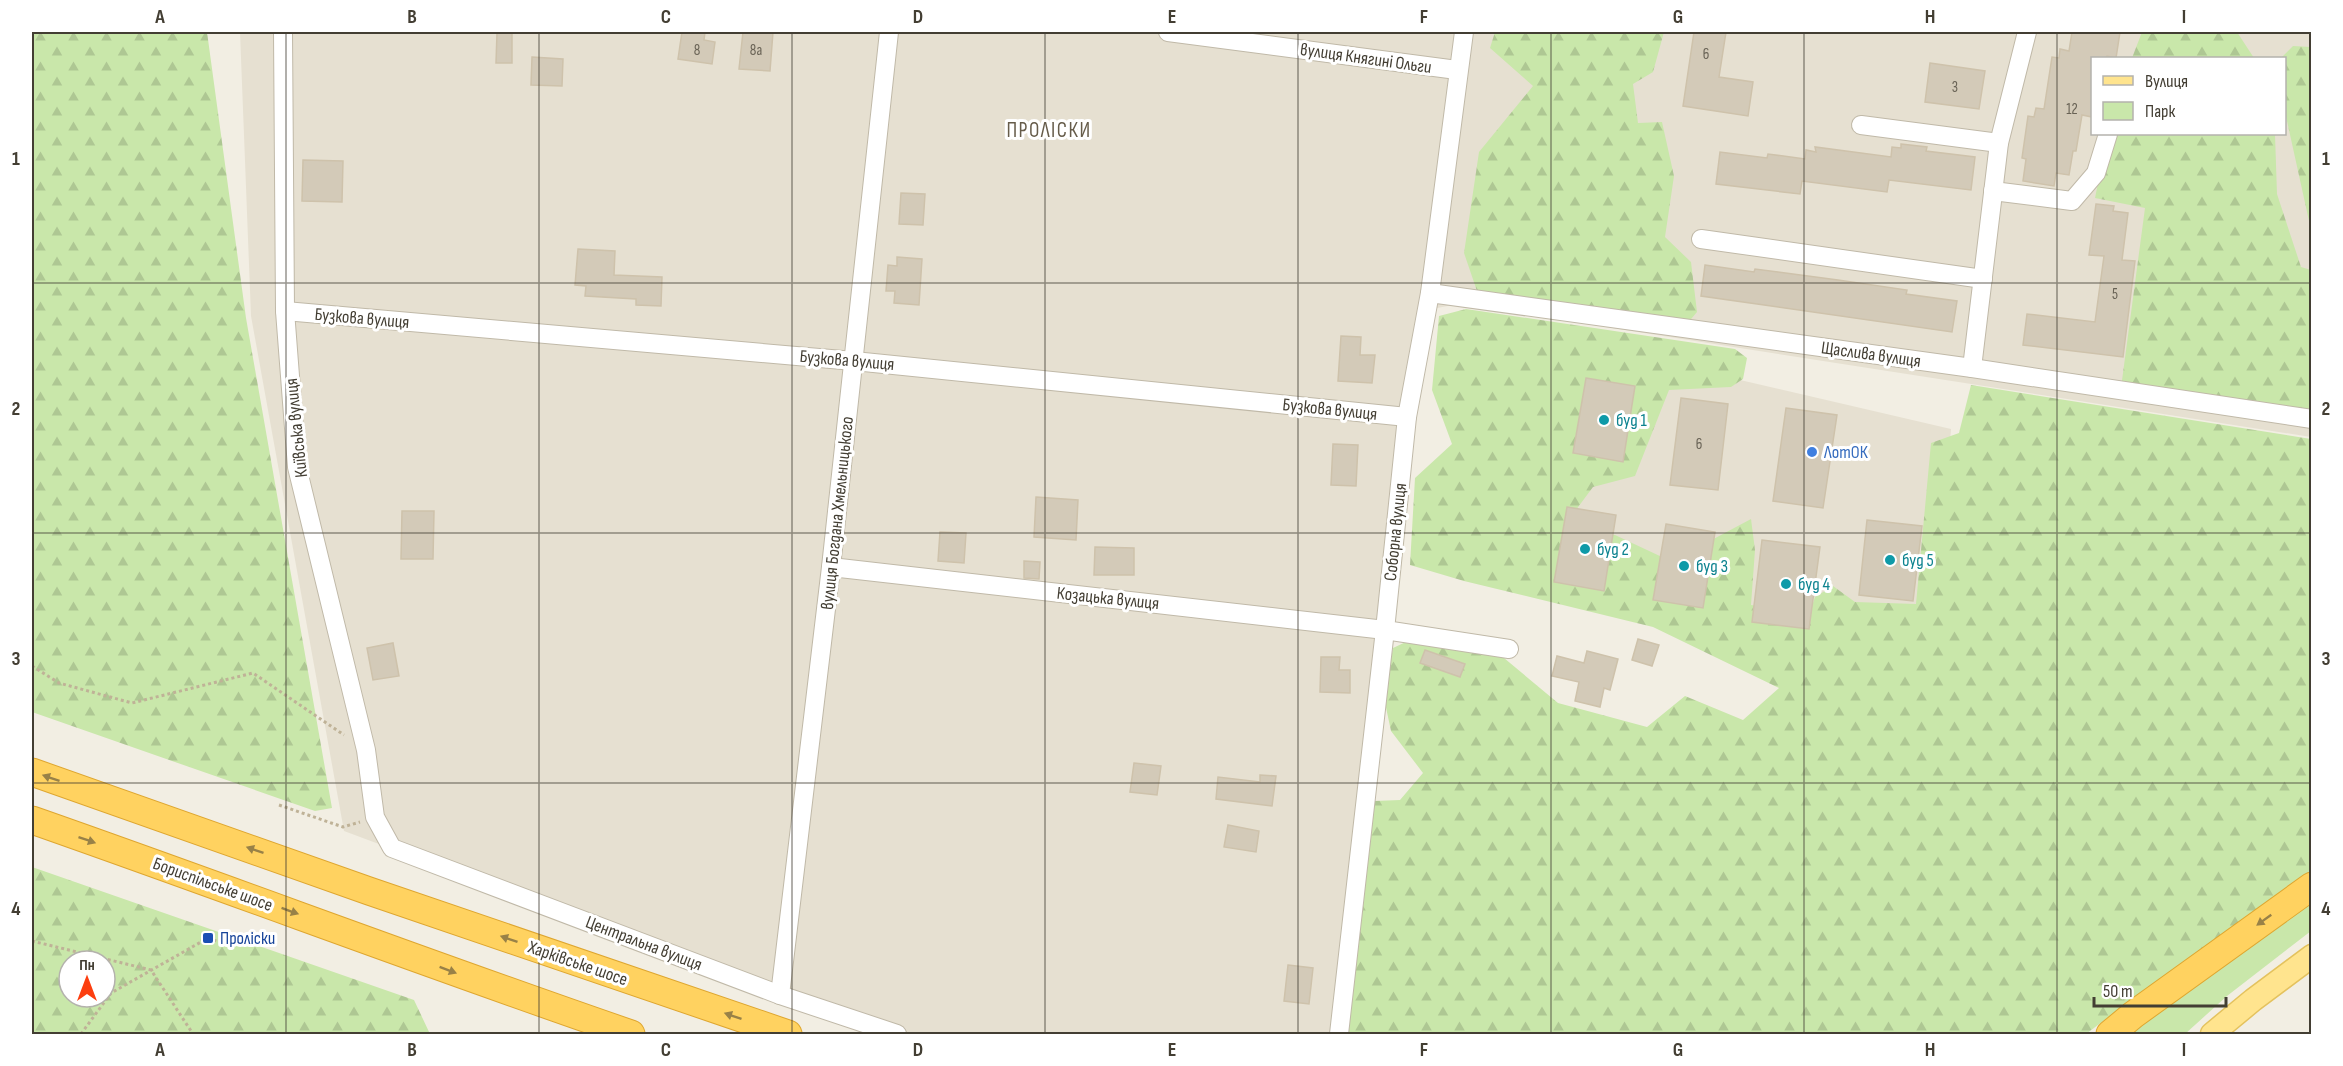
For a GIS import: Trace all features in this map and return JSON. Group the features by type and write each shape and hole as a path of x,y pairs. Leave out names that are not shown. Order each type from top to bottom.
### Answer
{"highway":[{"name":"Харківське шосе","path":"32,772 788,1035"},
{"name":"Бориспільське шосе","path":"32,820 224,887 631,1035"},
{"path":"2110,1035 2133,1015 2312,886"}],"main road":[{"path":"2212,1035 2253,1000 2312,956"}],"street":[{"name":"Київська вулиця","path":"283,32 285,311 297,467 366,750 375,817 392,848"},
{"name":"вулиця Богдана Хмельницького","path":"780,995 831,567 889,32"},
{"name":"вулиця Княгині Ольги","path":"1168,32 1457,70"},
{"name":"Соборна вулиця","path":"1339,1035 1407,417 1430,293 1457,70 1464,32"},
{"path":"1972,368 1999,143 2027,32"},
{"path":"1861,125 1999,143"},
{"path":"1993,191 2072,201 2096,173 2108,135"},
{"path":"1701,239 1983,279"},
{"name":"Щаслива вулиця","path":"1430,293 1972,368 2312,420"},
{"name":"Бузкова вулиця","path":"285,311 854,361 1407,417"},
{"name":"Козацька вулиця","path":"831,567 1385,630 1509,648"},
{"name":"Центральна вулиця","path":"392,848 780,995 897,1035"}],"path":[{"path":"32,666 59,683 132,704 253,673 366,750"},
{"path":"279,805 343,827 375,817"},
{"path":"81,1035 111,993 208,938 231,946"},
{"path":"32,940 151,970 193,1035"}],"shaded area":[{"path":"240,32 2311,32 2311,437 1458,304 1432,309 1410,432 1343,1034 900,1034 778,993 344,831 251,316"},
{"path":"1546,335 1951,429 1930,686 1520,586"}],"green space":[{"path":"32,32 207,32 246,318 332,808 315,811 32,712"},
{"path":"1495,32 1664,32 1653,72 1633,84 1638,123 1662,122 1674,176 1665,237 1691,262 1697,312 1686,325 1477,291 1464,253 1479,152 1533,86 1490,48"},
{"path":"2142,32 2237,32 2253,57 2132,57"},
{"path":"2293,46 2311,47 2311,230 2286,117 2286,57 2282,57"},
{"path":"2108,135 2275,135 2277,194 2301,267 2311,270 2311,415 2121,388 2145,208 2095,198"},
{"path":"1466,309 1735,349 1747,358 1743,379 1731,387 1669,390 1635,476 1593,487 1564,526 1615,535 1694,572 1706,543 1751,519 1755,550 1751,605 1810,612 1815,597 1833,586 1855,602 1916,604 1931,443 1959,433 1971,385 2311,439 2311,874 2147,988 2086,1034 1348,1034 1374,801 1400,800 1423,773 1391,731 1384,698 1393,648 1410,640 1504,658 1558,703 1647,727 1685,696 1743,720 1779,688 1653,627 1464,581 1410,565 1415,478 1452,444 1432,390 1439,316"},
{"path":"32,867 414,1000 430,1034 32,1034"},
{"path":"2311,896 2311,931 2227,996 2185,1034 2122,1034"}],"building":[{"path":"682,32 705,32 704,40 715,42 712,64 678,59"},
{"path":"743,32 773,32 770,71 739,69"},
{"path":"1694,32 1726,32 1719,77 1753,82 1748,116 1683,106"},
{"path":"2072,32 2120,32 2116,57 2091,57 2091,117 2082,115 2069,175 2056,173 2054,186 2023,181 2026,159 2022,158 2028,116 2034,117 2036,108 2044,109 2052,57 2059,58 2060,49 2069,51"},
{"path":"497,33 512,33 512,63 496,63"},
{"path":"532,57 563,59 562,86 531,85"},
{"path":"1930,63 1985,71 1979,109 1925,102"},
{"path":"1901,144 1927,147 1926,151 1975,157 1971,190 1889,180 1887,192 1802,181 1800,194 1716,184 1720,152 1767,158 1768,154 1805,159 1806,150 1816,152 1815,147 1891,157 1892,147 1901,148"},
{"path":"303,160 343,161 342,202 302,201"},
{"path":"901,193 925,194 923,225 899,224"},
{"path":"2096,204 2114,206 2113,211 2128,213 2122,260 2135,261 2123,357 2023,345 2027,314 2095,322 2104,256 2089,255"},
{"path":"578,249 615,251 614,275 662,277 661,306 636,305 636,299 585,296 586,286 575,285"},
{"path":"897,257 922,259 919,305 894,303 895,291 886,291 888,265 897,266"},
{"path":"1705,265 1838,280 1907,290 1906,294 1957,301 1952,332 1701,296"},
{"path":"1341,336 1361,337 1360,355 1375,355 1372,383 1338,381"},
{"name":"буд 1","path":"1586,378 1635,386 1623,462 1573,453"},
{"path":"1681,398 1728,404 1718,490 1670,485"},
{"path":"1786,408 1837,415 1823,508 1773,501"},
{"path":"1333,444 1358,445 1356,486 1331,485"},
{"path":"1036,497 1078,500 1076,540 1034,537"},
{"name":"буд 2","path":"1567,507 1616,515 1604,591 1554,582"},
{"path":"402,511 434,511 433,559 401,559"},
{"name":"буд 5","path":"1867,520 1922,526 1913,601 1859,595"},
{"name":"буд 3","path":"1666,524 1715,532 1703,608 1653,600"},
{"path":"940,532 966,533 964,563 938,561"},
{"name":"буд 4","path":"1762,540 1820,547 1809,629 1752,622"},
{"path":"1095,547 1134,548 1134,575 1094,575"},
{"path":"1024,561 1040,562 1039,579 1024,578"},
{"path":"1638,639 1659,645 1652,666 1632,660"},
{"path":"393,643 399,676 373,680 367,648"},
{"path":"1425,650 1465,664 1460,677 1420,663"},
{"path":"1587,651 1618,659 1610,690 1604,688 1600,707 1575,701 1579,682 1552,676 1557,656 1584,663"},
{"path":"1321,657 1340,657 1339,670 1350,670 1350,693 1320,692"},
{"path":"1134,763 1161,766 1157,795 1130,792"},
{"path":"1260,775 1276,776 1272,806 1216,799 1218,777 1260,782"},
{"path":"1228,825 1259,831 1256,852 1224,847"},
{"path":"1288,965 1313,968 1309,1004 1284,1001"}],"place":[{"name":"буд 1","path":"1604,420"},
{"name":"ЛотОК","path":"1812,452"},
{"name":"буд 2","path":"1585,549"},
{"name":"буд 5","path":"1890,560"},
{"name":"буд 3","path":"1684,566"},
{"name":"буд 4","path":"1786,584"},
{"name":"Проліски","path":"208,938"}],"district":[{"name":"ПРОЛІСКИ","path":"1049,130"}]}
